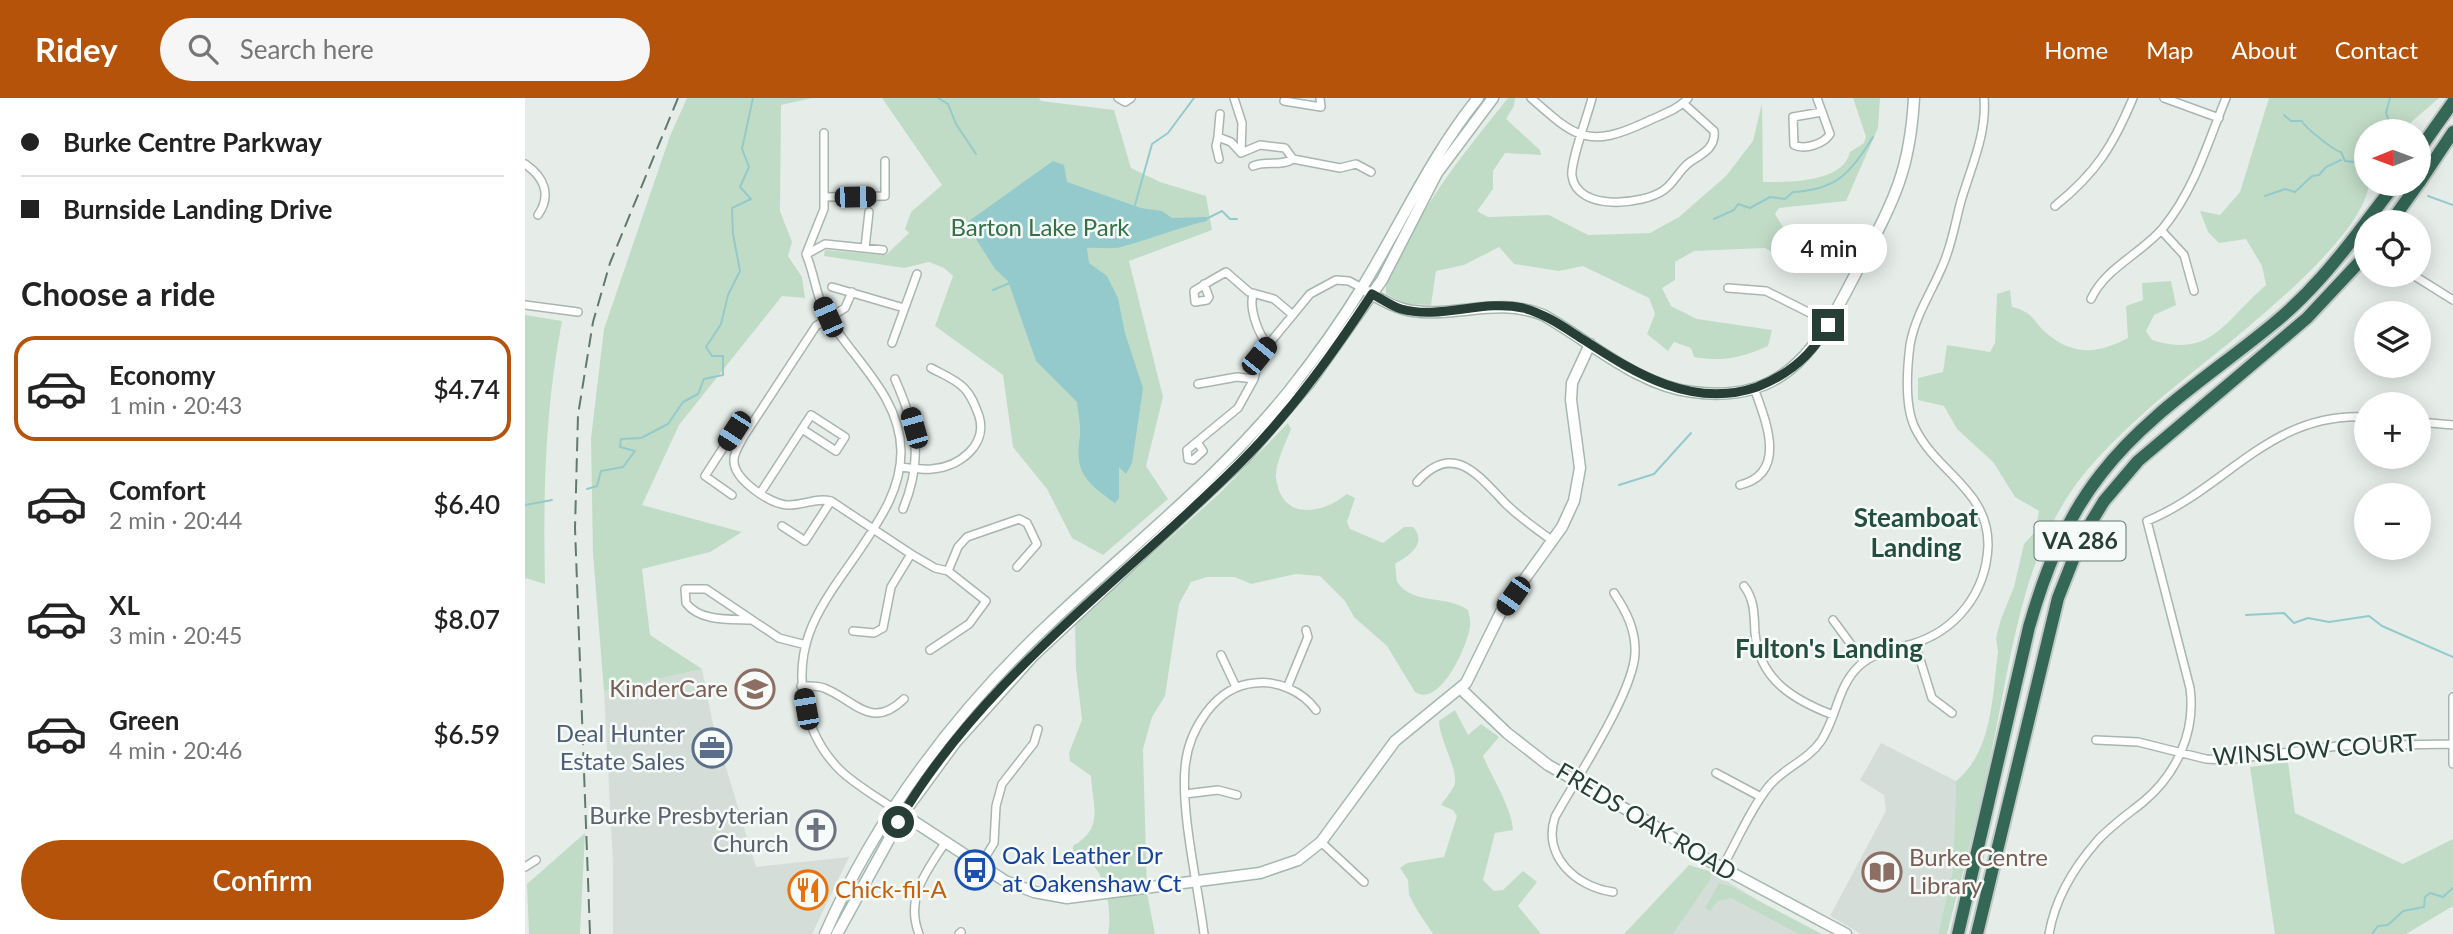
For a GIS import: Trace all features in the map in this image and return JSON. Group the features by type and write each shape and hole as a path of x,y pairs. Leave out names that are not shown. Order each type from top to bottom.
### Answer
{"highway":[{"path":"2431,133 2453,102"},
{"path":"2431,164 2453,132"},
{"name":"VA 286","path":"1958,934 2029,627 2043,577 2073,514 2127,444 2276,322 2314,286 2354,240"},
{"name":"VA 286","path":"1977,934 2058,598 2082,537 2105,501 2138,461 2307,318 2354,269"}],"street":[{"path":"1118,98 1125,102 1131,98"},
{"path":"1234,98 1243,123 1241,153"},
{"path":"1284,101 1321,107 1320,98"},
{"path":"825,934 851,880 893,808 953,729 1023,650 1251,435 1322,347 1362,288 1436,155 1478,98"},
{"path":"837,934 903,814 955,743 1034,654 1212,491 1268,433 1342,340 1372,294 1437,173 1493,98"},
{"path":"1531,98 1564,127 1583,135 1597,138 1617,135 1686,101 1711,127 1714,140 1667,188 1652,196 1598,202 1581,194 1572,172 1583,135 1592,98"},
{"path":"1817,98 1829,129 1828,138 1808,146 1794,145 1793,117 1822,112"},
{"path":"1197,442 1231,415 1254,379 1255,364 1268,344 1310,294 1330,281 1349,281 1397,307 1414,311 1498,305 1522,308 1543,315 1650,379 1673,388 1716,393 1754,388 1782,375 1805,357 1830,323 1902,181 1911,144 1915,98"},
{"path":"1722,868 1761,797 1779,775 1817,747 1846,683 1864,662 1883,652 1915,643 1945,628 1964,611 1981,581 1987,554 1986,527 1979,505 1970,491 1919,435 1911,417 1909,398 1912,335 1919,312 1948,253 1983,131 1984,98"},
{"path":"2055,206 2080,186 2102,161 2133,98"},
{"path":"2164,98 2219,118"},
{"path":"2091,299 2099,283 2161,230 2190,188 2226,98"},
{"path":"1219,159 1216,146 1220,114"},
{"path":"824,133 825,197 822,218 811,237 806,254 828,317 888,401 898,427 900,467 891,498 818,615 806,645 801,686 811,723 832,760 853,781 1013,885 1067,898 1197,882 1278,869 1298,860 1321,842 1395,741 1461,688 1477,665 1501,612 1569,515 1578,486 1580,450 1571,392 1575,374 1591,344"},
{"path":"1218,137 1231,142 1241,153"},
{"path":"1241,153 1260,145 1285,148 1293,159 1340,168 1356,164 1371,172"},
{"path":"1253,166 1263,161 1286,164 1293,159"},
{"path":"825,197 885,196 885,160"},
{"path":"525,164 534,170 544,187 546,199 538,215"},
{"path":"865,248 869,212"},
{"path":"2161,230 2184,255 2194,291"},
{"path":"806,254 825,244 883,250"},
{"path":"1204,284 1226,272 1253,294 1274,299 1293,315"},
{"path":"891,343 917,274"},
{"path":"2431,286 2453,300"},
{"path":"832,287 904,308"},
{"path":"1728,288 1766,291 1830,323"},
{"path":"852,292 845,307 816,326 744,436 735,453 734,465 741,479 784,505 831,501 911,554 935,568 948,571 986,601 969,624 930,650"},
{"path":"1253,294 1251,306 1263,340 1268,344"},
{"path":"525,305 578,312"},
{"path":"900,467 933,469 965,456 974,449 981,432 973,400 965,389 931,368"},
{"path":"1198,384 1237,377 1254,379"},
{"path":"895,379 914,428 915,468 903,509"},
{"path":"1740,485 1756,478 1770,454 1769,431 1754,388"},
{"path":"761,492 811,415 845,437 836,451 802,429"},
{"path":"2049,934 2059,901 2082,860 2109,830 2157,789 2180,752 2189,725 2190,688 2147,521 2294,428 2339,416 2354,417"},
{"path":"2431,423 2453,425"},
{"path":"732,495 705,475 734,431 744,436"},
{"path":"1417,482 1440,465 1467,466 1483,477 1524,520 1553,541"},
{"path":"782,526 805,541 831,501"},
{"path":"948,571 958,547 967,537 1019,519 1027,523 1037,544 1017,567"},
{"path":"853,632 874,633 883,628 891,587 911,554"},
{"path":"1744,586 1752,599 1759,653 1768,673 1789,695 1833,715"},
{"path":"752,620 713,618 693,611 686,603 685,589 706,589 779,638 806,645"},
{"path":"1613,892 1591,887 1563,866 1554,851 1552,825 1624,693 1633,670 1633,633 1614,593"},
{"path":"1833,620 1864,662"},
{"path":"1287,688 1308,637 1306,630"},
{"path":"1915,643 1932,698 1952,713"},
{"path":"1221,655 1236,687"},
{"path":"1204,934 1185,794 1185,765 1194,733 1213,704 1236,687 1265,682 1287,688 1309,700 1316,710"},
{"path":"801,686 826,689 868,712 887,710 904,699"},
{"name":"FREDS OAK ROAD","path":"1461,688 1527,750 1722,868 1846,934"},
{"path":"2453,697 2453,764"},
{"path":"980,866 994,843 996,806 1002,784 1034,743 1038,729"},
{"name":"WINSLOW COURT","path":"2096,740 2138,742 2226,760 2338,746 2452,744"},
{"path":"1716,773 1761,797"},
{"path":"1185,794 1218,790 1237,794"},
{"path":"1321,842 1364,882"},
{"path":"919,934 914,918 915,897 922,879 945,843"},
{"path":"525,867 536,860"}],"shaded area":[{"path":"702,669 713,724 756,867 849,857 812,934 613,934 613,863 604,691"},
{"path":"1881,743 1956,781 1953,870 1938,934 1861,934 1830,916 1886,811 1884,795 1860,780"},
{"path":"1712,872 1779,913 1821,934 1673,934 1709,882"}],"green space":[{"path":"687,98 812,98 781,105 780,211 792,242 788,256 802,277 805,298 782,296 679,425 642,505 742,532 710,552 642,569 650,635 702,669 604,691 593,554 591,438 604,329 670,136"},
{"name":"Barton Lake Park","path":"882,98 1039,98 1041,101 1114,110 1131,168 1160,182 1206,196 1212,230 1129,261 1163,397 1146,466 1168,499 1103,555 1072,538 1047,489 1013,447 1003,375 935,326 953,276 944,268 929,262 904,268 824,256 825,250 886,255 909,233 905,229 911,212 942,185"},
{"path":"1508,98 1515,98 1514,106 1506,119 1540,150 1541,155 1505,153 1493,171 1493,189 1477,211 1488,217 1549,215 1588,235 1650,233 1679,217 1726,176 1753,141 1762,103 1763,182 1813,179 1837,170 1850,152 1864,143 1866,137 1853,98 1880,98 1878,128 1846,201 1779,208 1775,214 1788,235 1782,258 1765,248 1694,251 1675,262 1675,280 1662,288 1671,306 1697,319 1772,330 1768,346 1740,356 1714,359 1694,357 1691,348 1674,342 1668,351 1647,334 1655,314 1649,298 1583,266 1559,271 1514,264 1499,247 1464,265 1436,271 1431,305 1405,304 1386,294 1391,273 1425,211 1477,136"},
{"path":"2269,98 2439,98 2415,119 2354,119 2354,196 2365,196 2360,210 2354,210 2354,218 2339,239 2278,301 2125,430 2088,469 2060,509 2031,576 2012,647 1986,777 1947,934 1938,934 1953,870 1956,781 1968,769 1984,739 1994,686 1998,652 1996,638 2014,587 2024,544 2035,532 2039,511 2015,497 1993,462 1957,429 1944,406 1918,400 1918,378 1943,372 1947,345 1990,352 1995,343 1997,294 2010,290 2012,307 2030,315 2050,336 2070,347 2089,350 2108,347 2128,338 2126,306 2143,300 2142,283 2171,281 2176,305 2154,315 2146,331 2152,340 2172,345 2204,340 2228,323 2266,285 2262,266 2246,239 2219,243 2208,232 2200,211 2220,215 2240,192"},
{"path":"525,315 562,321 546,452 545,584 525,578"},
{"path":"1288,423 1291,429 1276,472 1279,491 1286,501 1304,510 1315,509 1347,494 1355,498 1347,522 1350,529 1383,543 1404,527 1413,527 1417,533 1418,544 1411,553 1395,564 1397,582 1412,594 1450,602 1468,610 1470,625 1464,648 1443,684 1424,695 1415,692 1387,646 1354,617 1345,601 1320,576 1296,574 1251,584 1235,577 1207,577 1191,582 1179,604 1165,696 1152,717 1143,749 1147,893 1155,934 1108,934 1109,908 1102,879 1093,865 1073,857 1073,846 1089,832 1094,816 1091,776 1070,761 1069,753 1082,720 1076,669 1075,623 1220,493"},
{"path":"1455,710 1468,735 1481,724 1499,737 1483,756 1505,803 1513,830 1495,833 1483,880 1494,891 1503,890 1523,871 1537,882 1518,906 1541,934 1433,934 1409,895 1408,880 1400,868 1407,863 1444,857 1457,816 1453,810 1441,805 1453,788 1455,780 1439,721"},
{"path":"2288,762 2295,813 2403,864 2453,839 2453,906 2406,934 2275,934 2250,767"},
{"path":"585,833 580,934 529,934 527,884"},
{"path":"1689,865 1712,872 1709,882 1673,934 1624,934"},
{"path":"1719,883 1732,887 1822,934 1799,934 1731,898 1718,901 1710,911 1705,908"}],"water":[{"path":"1053,161 1064,165 1067,182 1141,208 1162,211 1172,218 1206,217 1207,221 1121,247 1087,248 1089,263 1107,276 1118,298 1125,333 1143,388 1132,463 1126,474 1119,467 1119,498 1115,503 1096,489 1084,475 1079,459 1077,402 1036,361 1008,281 995,269 966,223"}],"waterway":[{"path":"587,489 597,486 601,471 623,467 635,451 620,447 621,439 641,438 668,424 683,402 698,394 704,379 723,375 723,356 712,356 706,347 721,324 728,295 740,271 733,234 732,208 751,199 740,187 749,167 742,149 753,98"},
{"path":"938,98 948,104 956,124 976,154"},
{"path":"1135,205 1152,144 1168,133 1194,98"},
{"path":"2388,119 2386,113 2390,98"},
{"path":"2284,115 2291,121 2302,121 2320,139 2341,152 2345,161 2354,162"},
{"path":"1714,219 1734,210 1738,204 1750,208 1770,197 1785,199 1793,192 1821,188 1831,183 1849,170 1873,137"},
{"path":"2265,196 2285,189 2295,192 2312,176 2319,175 2326,167 2341,160"},
{"path":"2428,196 2453,205"},
{"path":"1206,219 1222,211 1230,219 1237,219"},
{"path":"993,290 1010,283"},
{"path":"1619,485 1654,474 1691,433"},
{"path":"525,505 552,500"},
{"path":"2246,615 2284,613 2294,623 2308,618 2329,622 2369,616 2382,626 2453,657"},
{"path":"2372,934 2378,926 2388,925 2403,911 2424,907 2425,897 2430,893 2443,897 2453,888"}],"railway":[{"path":"590,934 575,528 578,415 593,322 610,263 678,98"}],"place":[{"name":"KinderCare","path":"755,689"},
{"name":"Deal Hunter Estate Sales","path":"712,748"},
{"name":"Burke Presbyterian Church","path":"816,830"},
{"name":"Oak Leather Dr at Oakenshaw Ct","path":"975,870"},
{"name":"Burke Centre Library","path":"1882,872"},
{"name":"Chick-fil-A","path":"808,890"}],"district":[{"name":"Steamboat Landing","path":"1916,533"},
{"name":"Fulton's Landing","path":"1829,649"}],"route":[{"path":"898,822 955,743 1034,654 1212,491 1281,419 1342,340 1372,294 1401,309 1414,311 1498,305 1522,308 1565,327 1664,386 1704,393 1748,389 1782,375 1805,357 1820,340 1828,325"}]}
